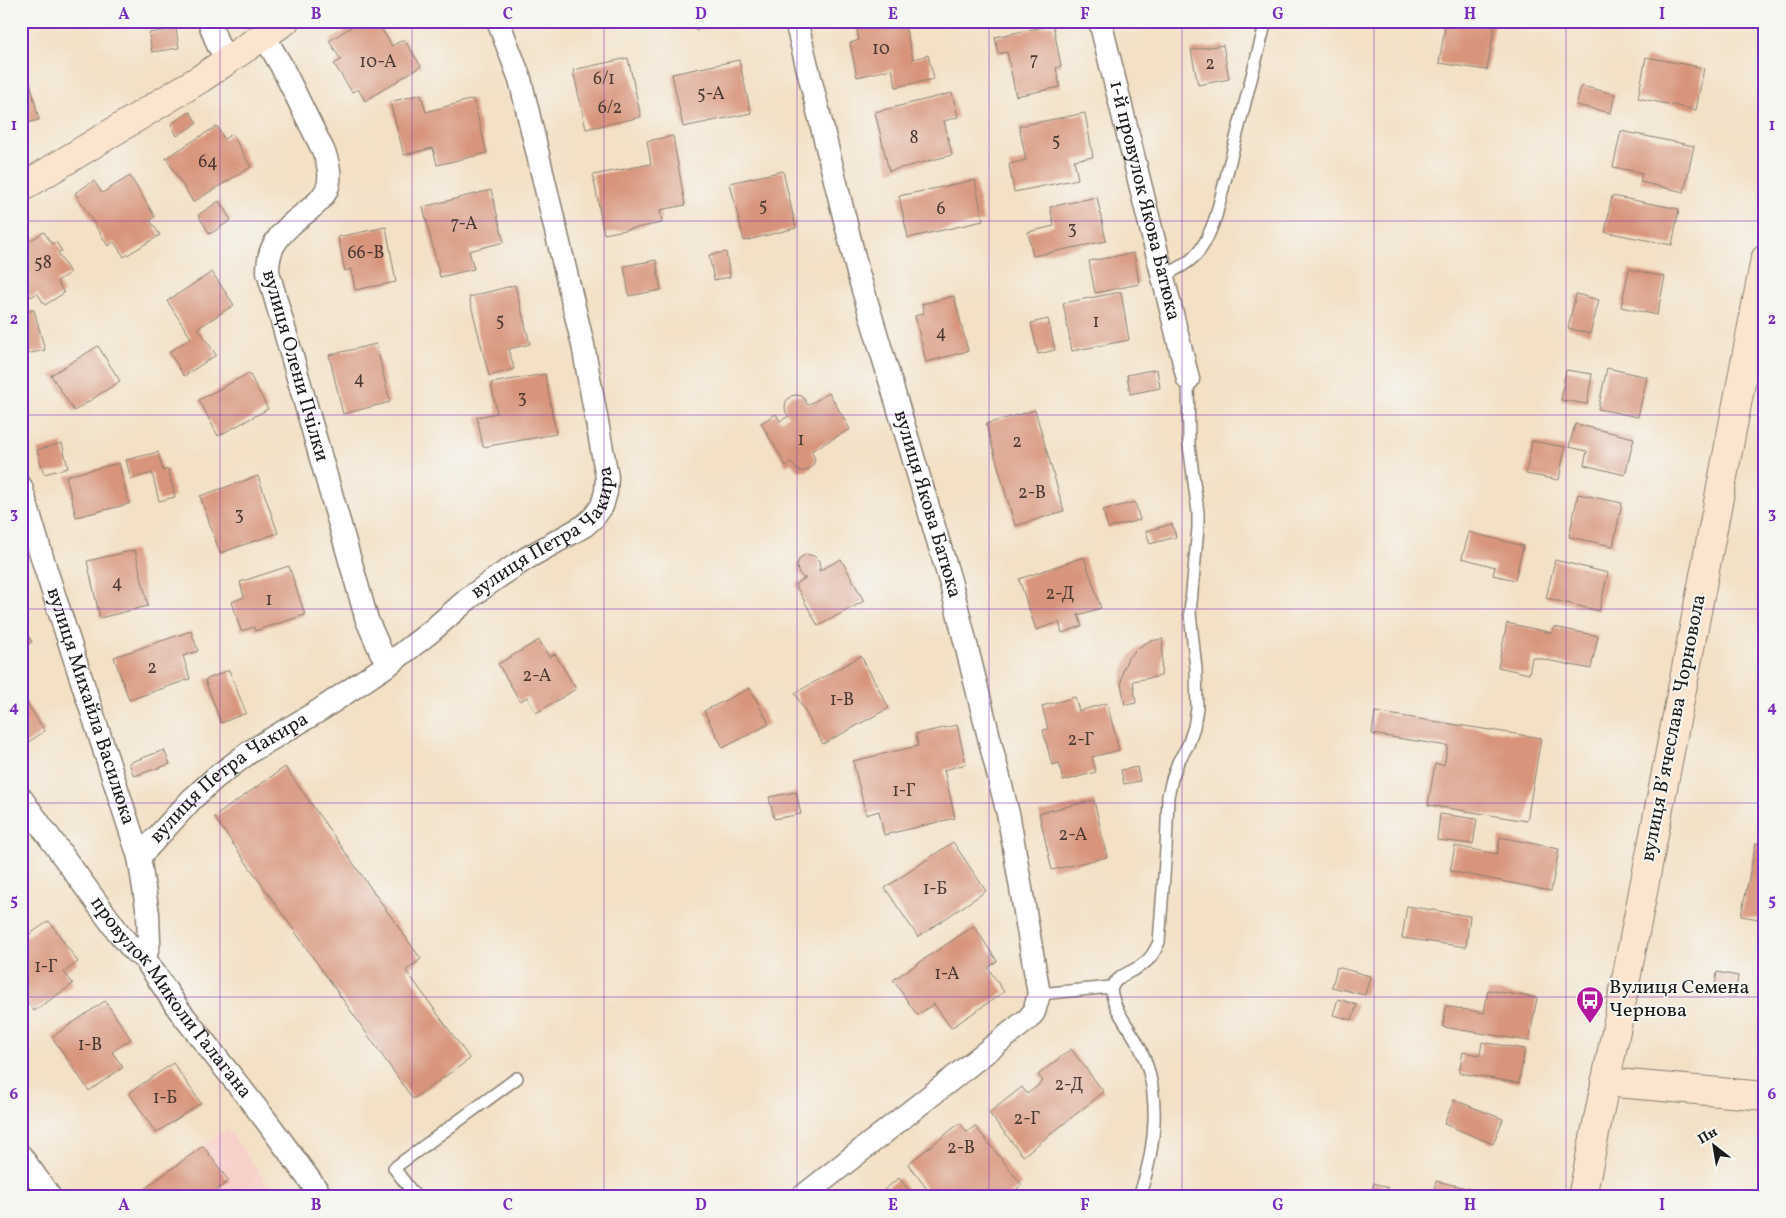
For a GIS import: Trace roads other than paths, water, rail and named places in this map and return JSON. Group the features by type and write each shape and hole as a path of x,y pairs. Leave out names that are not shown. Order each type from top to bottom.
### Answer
{"street":[{"path":"209,21 218,45 229,60"},
{"name":"вулиця Петра Чакира","path":"139,857 215,778 251,751 328,705 389,664 490,582 527,558 584,526 602,506 607,478 583,345 520,79 498,21"},
{"name":"вулиця Якова Батюка","path":"796,21 858,273 951,584 1009,818 1039,994"},
{"name":"1-й провулок Якова Батюка","path":"1100,21 1188,379"},
{"path":"21,188 200,79 275,29"},
{"name":"вулиця Олени Пчілки","path":"275,29 281,65 323,150 329,164 330,179 326,193 284,231 274,243 269,257 268,272 367,620 389,664"},
{"name":"вулиця Вʼячеслава Чорновола","path":"1582,1197 1765,258"},
{"name":"вулиця Михайла Василюка","path":"21,487 139,857 148,914 149,942 145,959"},
{"name":"провулок Миколи Галагана","path":"21,798 118,932 134,951 145,959 178,1010 265,1119 322,1197"},
{"path":"802,1197 1028,1019 1034,1012 1039,994"},
{"path":"1605,1082 1765,1096"},
{"path":"21,1156 50,1197"}],"lane":[{"path":"1162,276 1180,268 1195,257 1207,241 1216,216 1266,21"},
{"path":"1138,1197 1144,1181 1150,1152 1154,1124 1154,1096 1148,1069 1138,1044 1114,1004 1111,987 1117,978 1142,966 1152,956 1159,942 1168,796 1178,762 1188,745 1194,727 1197,708 1196,669 1190,613 1198,512 1190,445 1188,379"},
{"path":"1039,994 1111,987"},
{"path":"416,1197 394,1168 517,1078"}],"place":[{"name":"Вулиця Семена Чернова","path":"1590,1024"}]}
